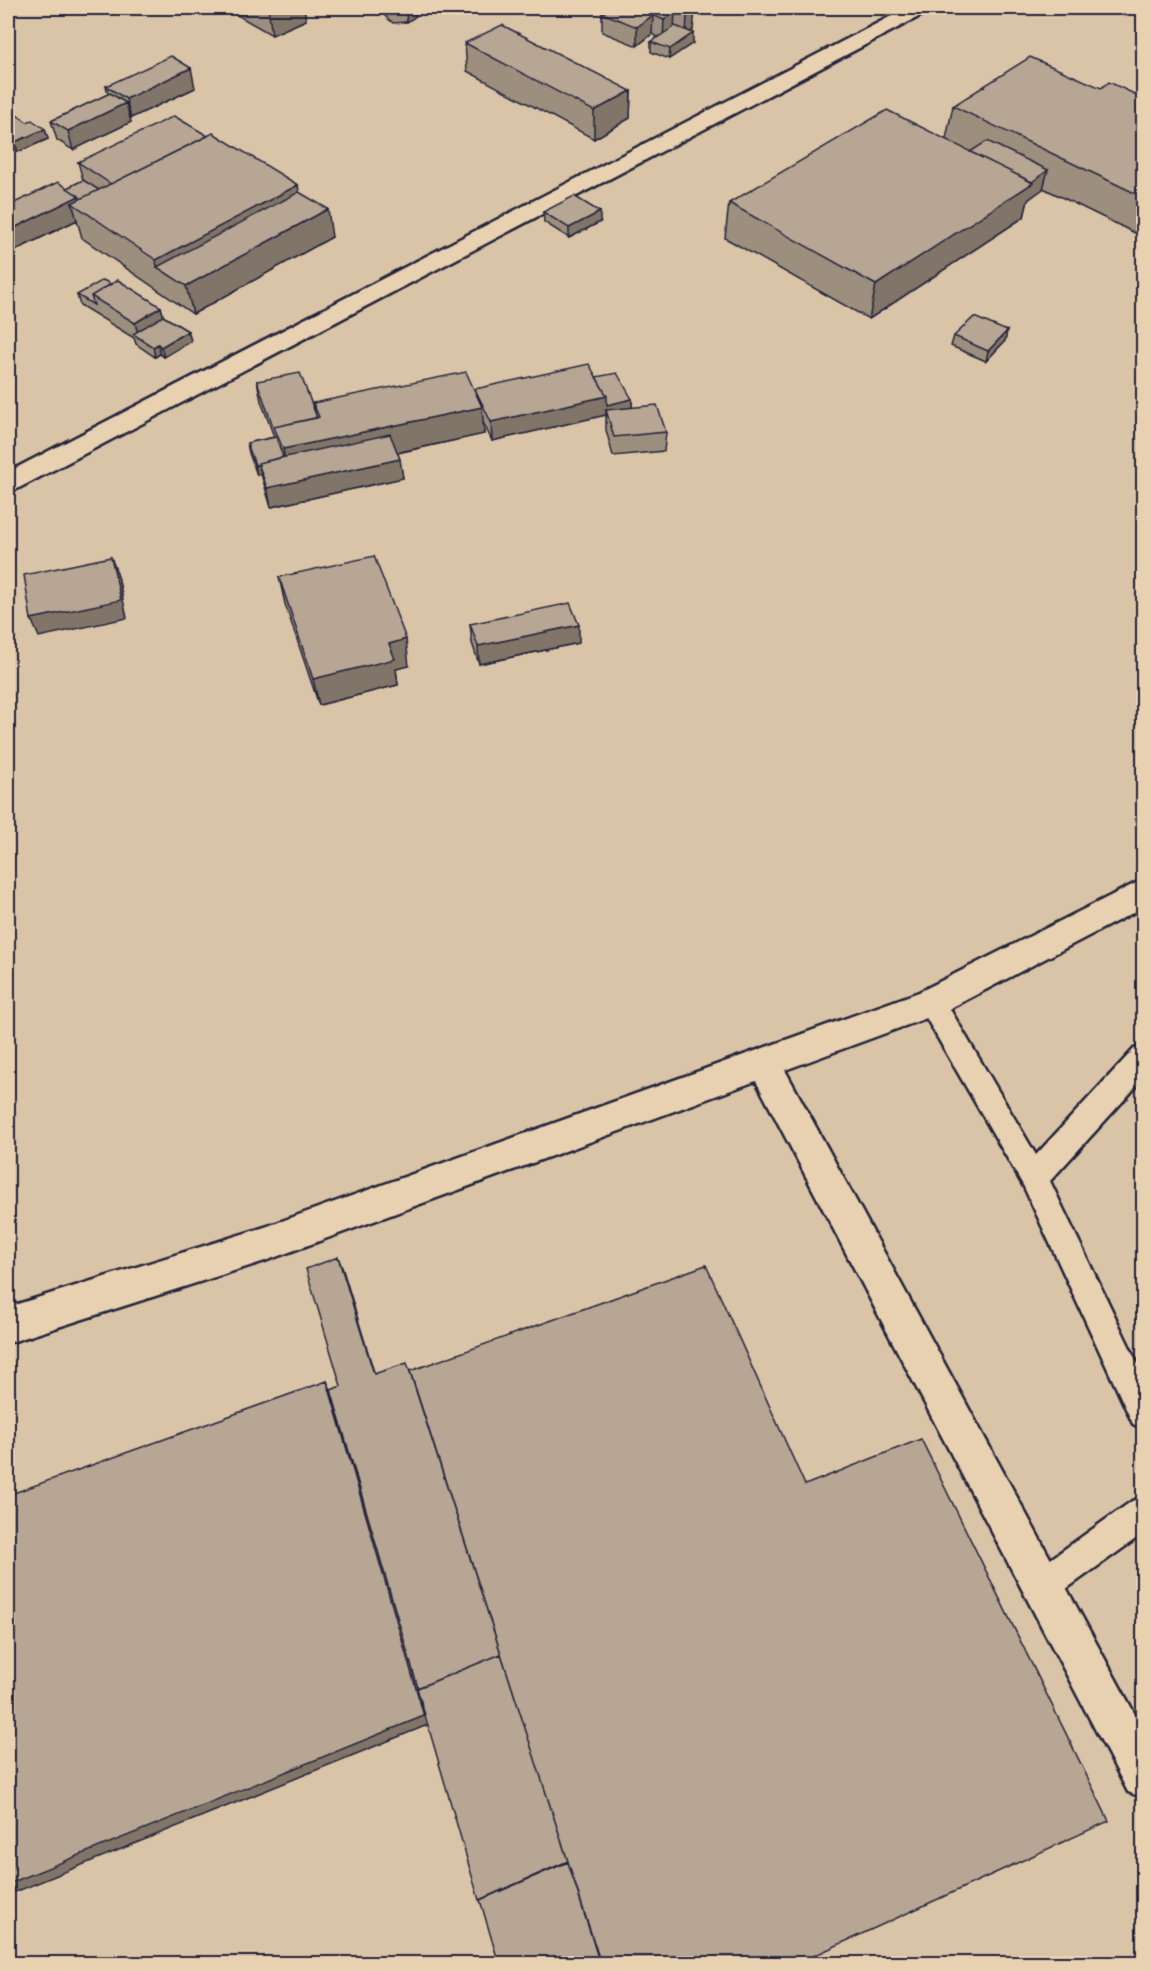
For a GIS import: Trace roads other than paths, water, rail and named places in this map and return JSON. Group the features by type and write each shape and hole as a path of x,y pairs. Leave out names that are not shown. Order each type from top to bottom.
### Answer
{"street":[{"path":"8,483 921,8"},
{"path":"8,1325 265,1244 931,1002 1143,892"},
{"path":"764,1063 1143,1776"}],"lane":[{"path":"931,1002 1034,1178 1143,1413"},
{"path":"1034,1178 1143,1058"},
{"path":"1042,1585 1143,1513"}]}
